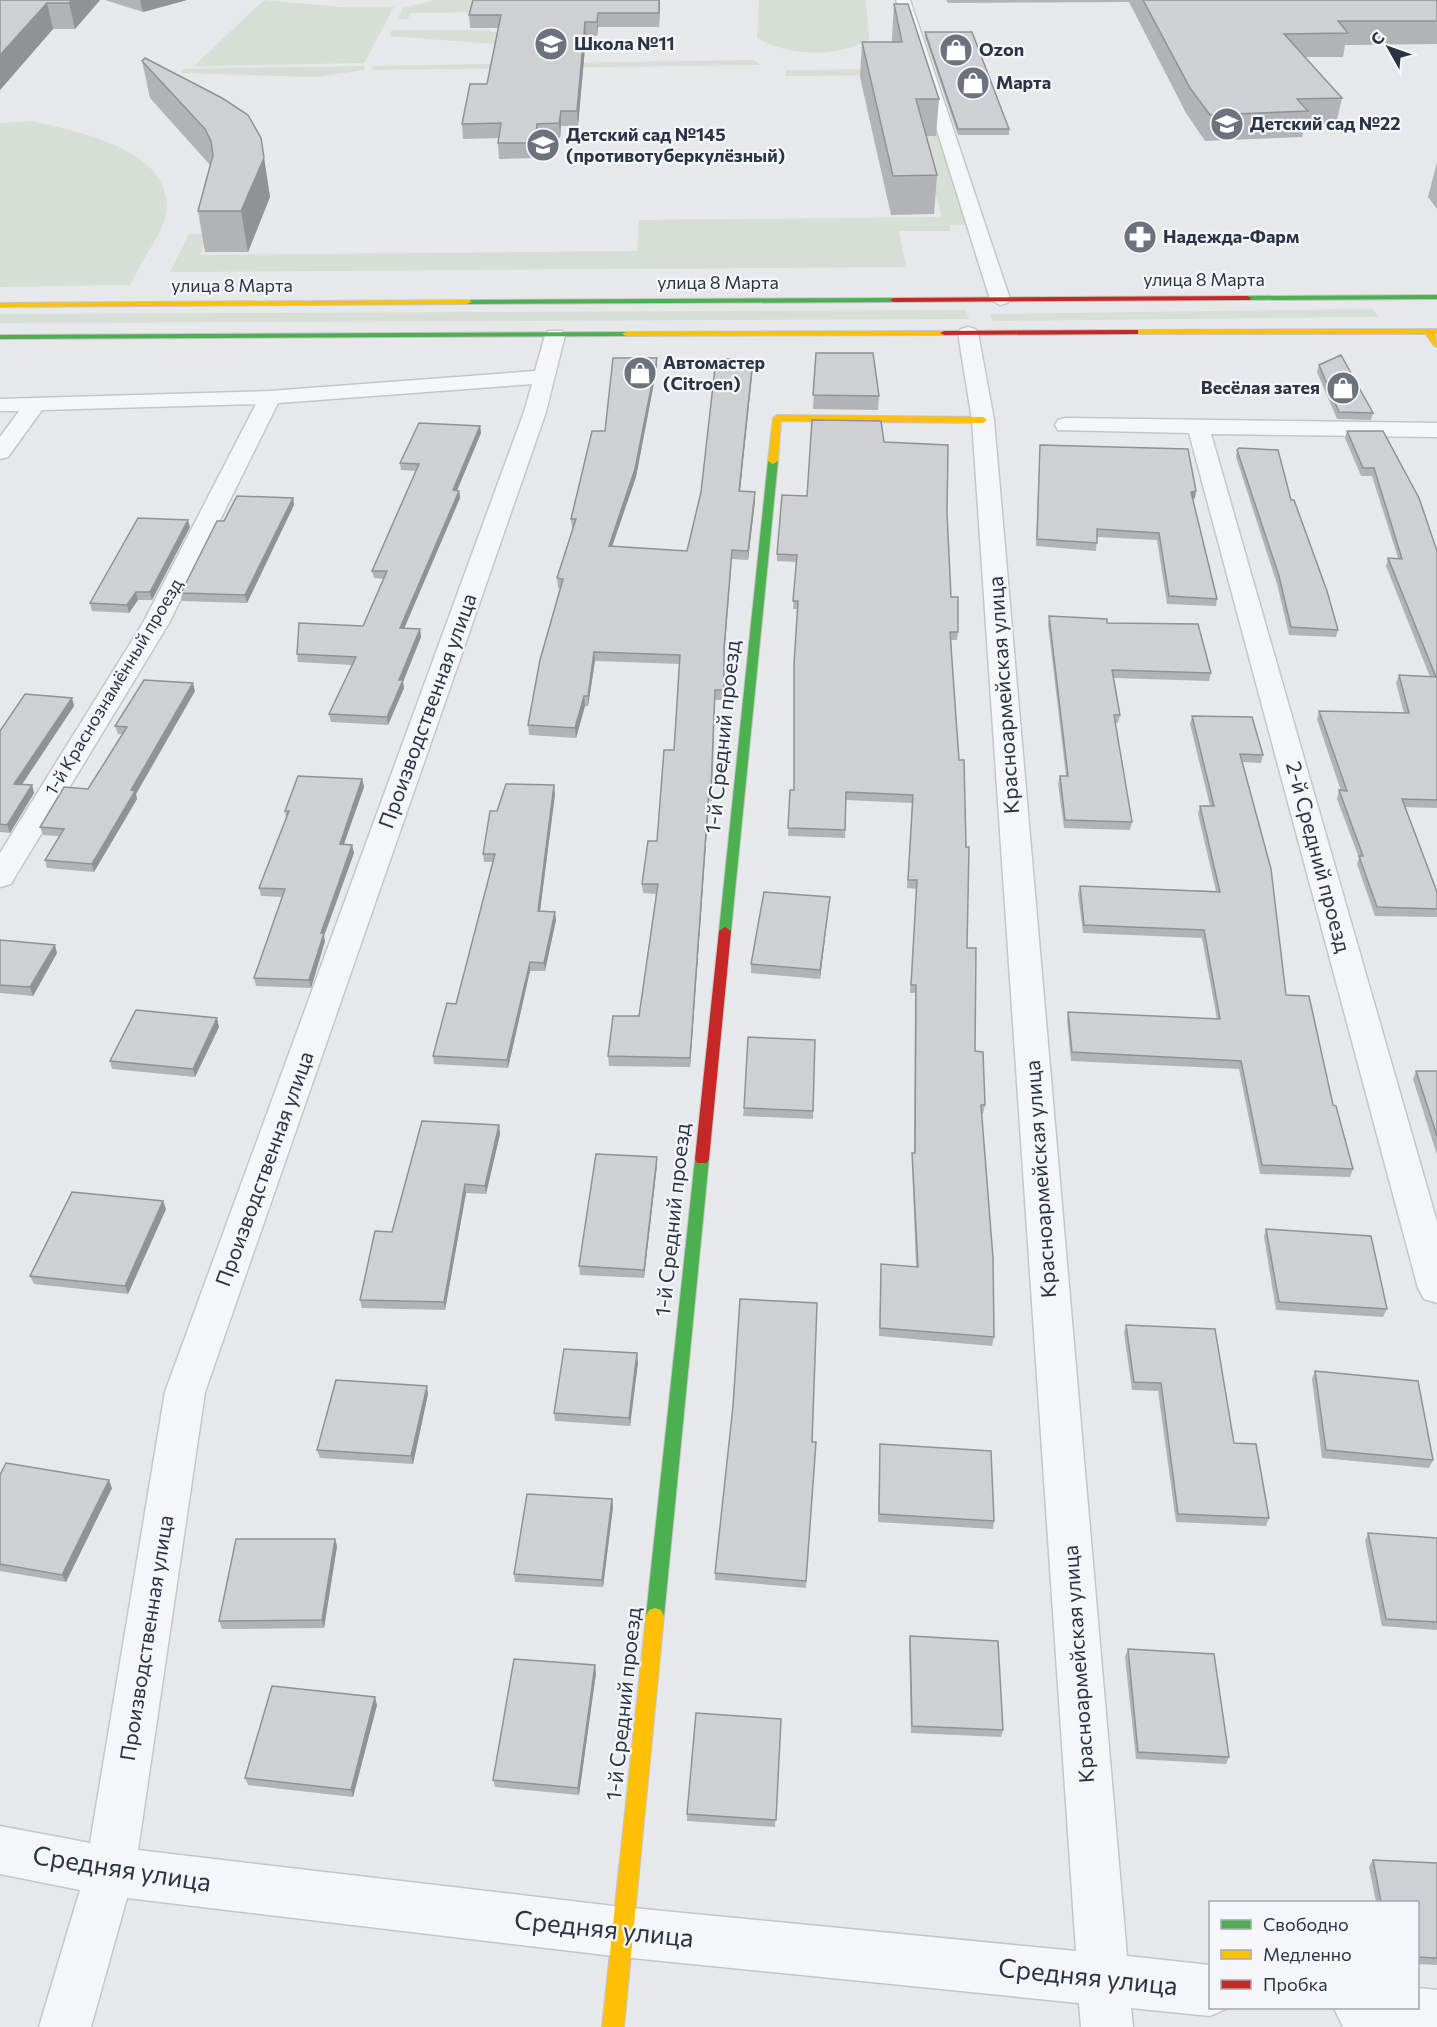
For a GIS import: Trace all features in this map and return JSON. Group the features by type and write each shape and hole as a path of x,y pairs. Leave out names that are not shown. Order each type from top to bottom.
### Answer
{"main road":[{"path":"1410,297 1433,331 1437,344"},
{"name":"улица 8 Марта","path":"0,305 1437,297"},
{"path":"0,337 1433,331"},
{"name":"1-й Средний проезд","path":"613,2027 777,418 983,420"}],"street":[{"path":"903,0 1000,299"},
{"name":"Красноармейская улица","path":"968,333 983,420 1107,2027"},
{"name":"Производственная улица","path":"65,2027 110,1871 185,1392 535,412 555,334"},
{"path":"0,405 270,397 544,377"},
{"name":"1-й Краснознамённый проезд","path":"0,877 156,623 270,397"},
{"path":"0,452 35,405"},
{"path":"1066,425 1437,430"},
{"name":"2-й Средний проезд","path":"1198,427 1437,1288"},
{"name":"Средняя улица","path":"0,1850 110,1871 622,1932 1209,1990"},
{"path":"1377,2009 1437,2016"}],"shaded area":[{"path":"264,0 340,7 394,7 364,63 194,66"},
{"path":"435,0 480,0 477,12 410,13 408,19 398,19 403,8"},
{"path":"759,0 866,0 869,39 857,45 828,52 798,51 769,44 757,38"},
{"path":"392,30 547,32 544,48 390,36"},
{"path":"754,60 760,65 371,70 373,66"},
{"path":"365,66 364,70 316,77 181,73 184,69"},
{"path":"916,69 968,225 950,225 950,231 899,231 906,267 170,272 189,234 208,234 200,255 637,251 639,220 942,217 902,75 786,76 786,70"},
{"path":"31,121 73,131 119,147 140,159 156,174 165,193 166,215 130,285 0,287 0,123"},
{"path":"1373,309 1378,317 992,321 990,314"},
{"path":"966,310 969,319 0,323 0,314"}],"building":[{"path":"0,0 72,0 69,3 47,3 0,55"},
{"path":"473,0 659,0 659,13 598,13 597,22 585,22 577,111 561,111 559,123 537,124 535,143 498,143 501,123 462,124 470,84 487,84 501,15 469,15"},
{"path":"1143,0 1437,0 1437,21 1338,21 1348,33 1284,34 1342,98 1297,99 1308,111 1210,115 1190,88"},
{"path":"894,4 908,4 939,99 916,99 937,175 893,176 862,42 902,42"},
{"path":"925,32 972,32 1009,129 958,129"},
{"path":"145,58 222,98 248,115 261,138 264,158 241,211 198,211 213,155 211,141 205,129 142,61"},
{"path":"816,353 873,353 879,396 813,395"},
{"path":"1341,355 1373,413 1339,412 1319,365"},
{"path":"613,358 657,358 635,469 609,546 687,551 701,492 716,359 753,359 739,491 755,492 748,551 732,550 724,649 724,690 715,690 711,791 709,791 690,1058 608,1056 613,1016 639,1016 658,884 642,884 648,841 657,841 664,750 674,750 680,655 594,652 588,696 584,696 575,728 528,725 540,660 563,579 557,578 576,519 571,519 592,431 605,431"},
{"path":"812,420 881,421 884,442 948,445 947,513 951,597 958,597 958,632 950,632 959,760 964,760 966,847 969,847 967,948 976,948 975,1051 983,1052 985,1105 981,1105 993,1258 994,1337 880,1328 881,1264 918,1267 912,1153 915,1153 916,985 911,985 917,880 908,880 913,795 846,792 845,830 788,828 790,790 794,790 794,665 798,601 793,601 797,555 777,554 782,495 807,496"},
{"path":"419,423 480,426 453,490 459,491 400,628 420,629 399,680 403,680 387,717 329,714 356,657 297,654 299,623 363,626 387,571 372,571 419,464 400,463"},
{"path":"1347,431 1383,431 1419,498 1437,551 1437,800 1402,799 1437,892 1437,909 1377,907 1359,856 1363,856 1339,790 1347,791 1319,711 1409,713 1399,675 1436,677 1388,558 1402,559 1374,468 1363,468"},
{"path":"1040,445 1188,449 1196,491 1191,492 1217,599 1169,596 1159,533 1097,529 1097,543 1037,539"},
{"path":"1239,448 1278,450 1291,500 1294,500 1327,591 1338,630 1291,627 1279,576 1237,450"},
{"path":"237,496 293,498 245,595 181,593 217,521 224,521"},
{"path":"138,518 188,520 150,592 136,592 127,605 90,603"},
{"path":"1049,616 1107,619 1107,623 1198,624 1211,673 1112,670 1120,715 1114,715 1132,822 1065,820 1060,776 1068,776"},
{"path":"144,680 193,683 131,790 135,791 92,864 45,860 64,829 40,827 64,787 88,789 127,727 115,726"},
{"path":"25,694 72,698 14,784 32,785 7,825 0,824 0,731"},
{"path":"1192,716 1252,717 1263,755 1240,754 1271,869 1286,995 1309,996 1333,1105 1336,1106 1353,1169 1262,1165 1241,1061 1072,1052 1068,1012 1220,1019 1204,930 1084,925 1080,886 1220,892 1200,806 1214,806"},
{"path":"298,776 362,779 340,844 352,845 321,933 324,933 309,980 254,978 285,889 259,888 289,811 285,811"},
{"path":"506,784 554,785 538,911 555,912 544,963 530,962 507,1060 433,1056 447,1003 456,1004 495,854 483,854 490,811 497,811"},
{"path":"764,892 830,897 820,970 751,964"},
{"path":"0,940 55,945 30,987 0,985"},
{"path":"136,1010 217,1018 193,1069 110,1061"},
{"path":"748,1037 815,1040 813,1111 744,1108"},
{"path":"1416,1071 1437,1071 1437,1136"},
{"path":"422,1121 499,1125 485,1186 465,1184 444,1302 360,1300 375,1231 392,1232"},
{"path":"596,1154 657,1157 644,1270 579,1266"},
{"path":"72,1192 163,1201 125,1286 30,1276"},
{"path":"1266,1229 1371,1236 1387,1309 1279,1302"},
{"path":"740,1299 817,1303 812,1442 816,1442 806,1581 715,1573 733,1406"},
{"path":"1126,1325 1215,1329 1234,1443 1256,1444 1269,1518 1178,1514 1161,1383 1134,1382"},
{"path":"564,1349 637,1353 629,1418 554,1413"},
{"path":"1315,1371 1418,1381 1433,1460 1326,1450"},
{"path":"336,1380 427,1386 411,1456 317,1450"},
{"path":"880,1444 991,1451 994,1521 879,1514"},
{"path":"6,1463 109,1480 62,1575 0,1564 0,1475"},
{"path":"527,1494 612,1499 602,1580 514,1574"},
{"path":"1368,1533 1437,1538 1437,1622 1386,1619"},
{"path":"236,1539 335,1539 322,1620 219,1621"},
{"path":"910,1636 998,1641 1003,1730 912,1726"},
{"path":"1128,1649 1214,1654 1229,1757 1138,1752"},
{"path":"514,1659 595,1665 578,1788 493,1780"},
{"path":"272,1686 375,1697 351,1790 245,1778"},
{"path":"696,1713 781,1719 776,1820 687,1814"},
{"path":"1373,1860 1437,1863 1437,1958 1419,1957 1419,1901 1381,1901"}],"traffic: fast":[{"path":"1247,298 1437,297"},
{"path":"467,302 894,300"},
{"path":"0,337 626,334"},
{"path":"725,931 773,461"},
{"path":"655,1616 702,1159"}],"traffic: slow":[{"path":"0,305 467,302"},
{"path":"1429,331 1437,344"},
{"path":"1135,332 1437,331"},
{"path":"626,334 944,333"},
{"path":"773,461 777,418 983,420"},
{"path":"613,2027 655,1616"}],"traffic: jam":[{"path":"894,300 1247,298"},
{"path":"944,333 1135,332"},
{"path":"702,1159 725,931"}],"place":[{"name":"Школа №11","path":"551,44"},
{"name":"Ozon","path":"956,50"},
{"name":"Марта","path":"973,83"},
{"name":"Детский сад №22","path":"1227,124"},
{"name":"Детский сад №145 (противотуберкулёзный)","path":"543,145"},
{"name":"Надежда-Фарм","path":"1140,237"},
{"name":"Автомастер (Citroen)","path":"640,373"},
{"name":"Весёлая затея","path":"1343,388"}]}
